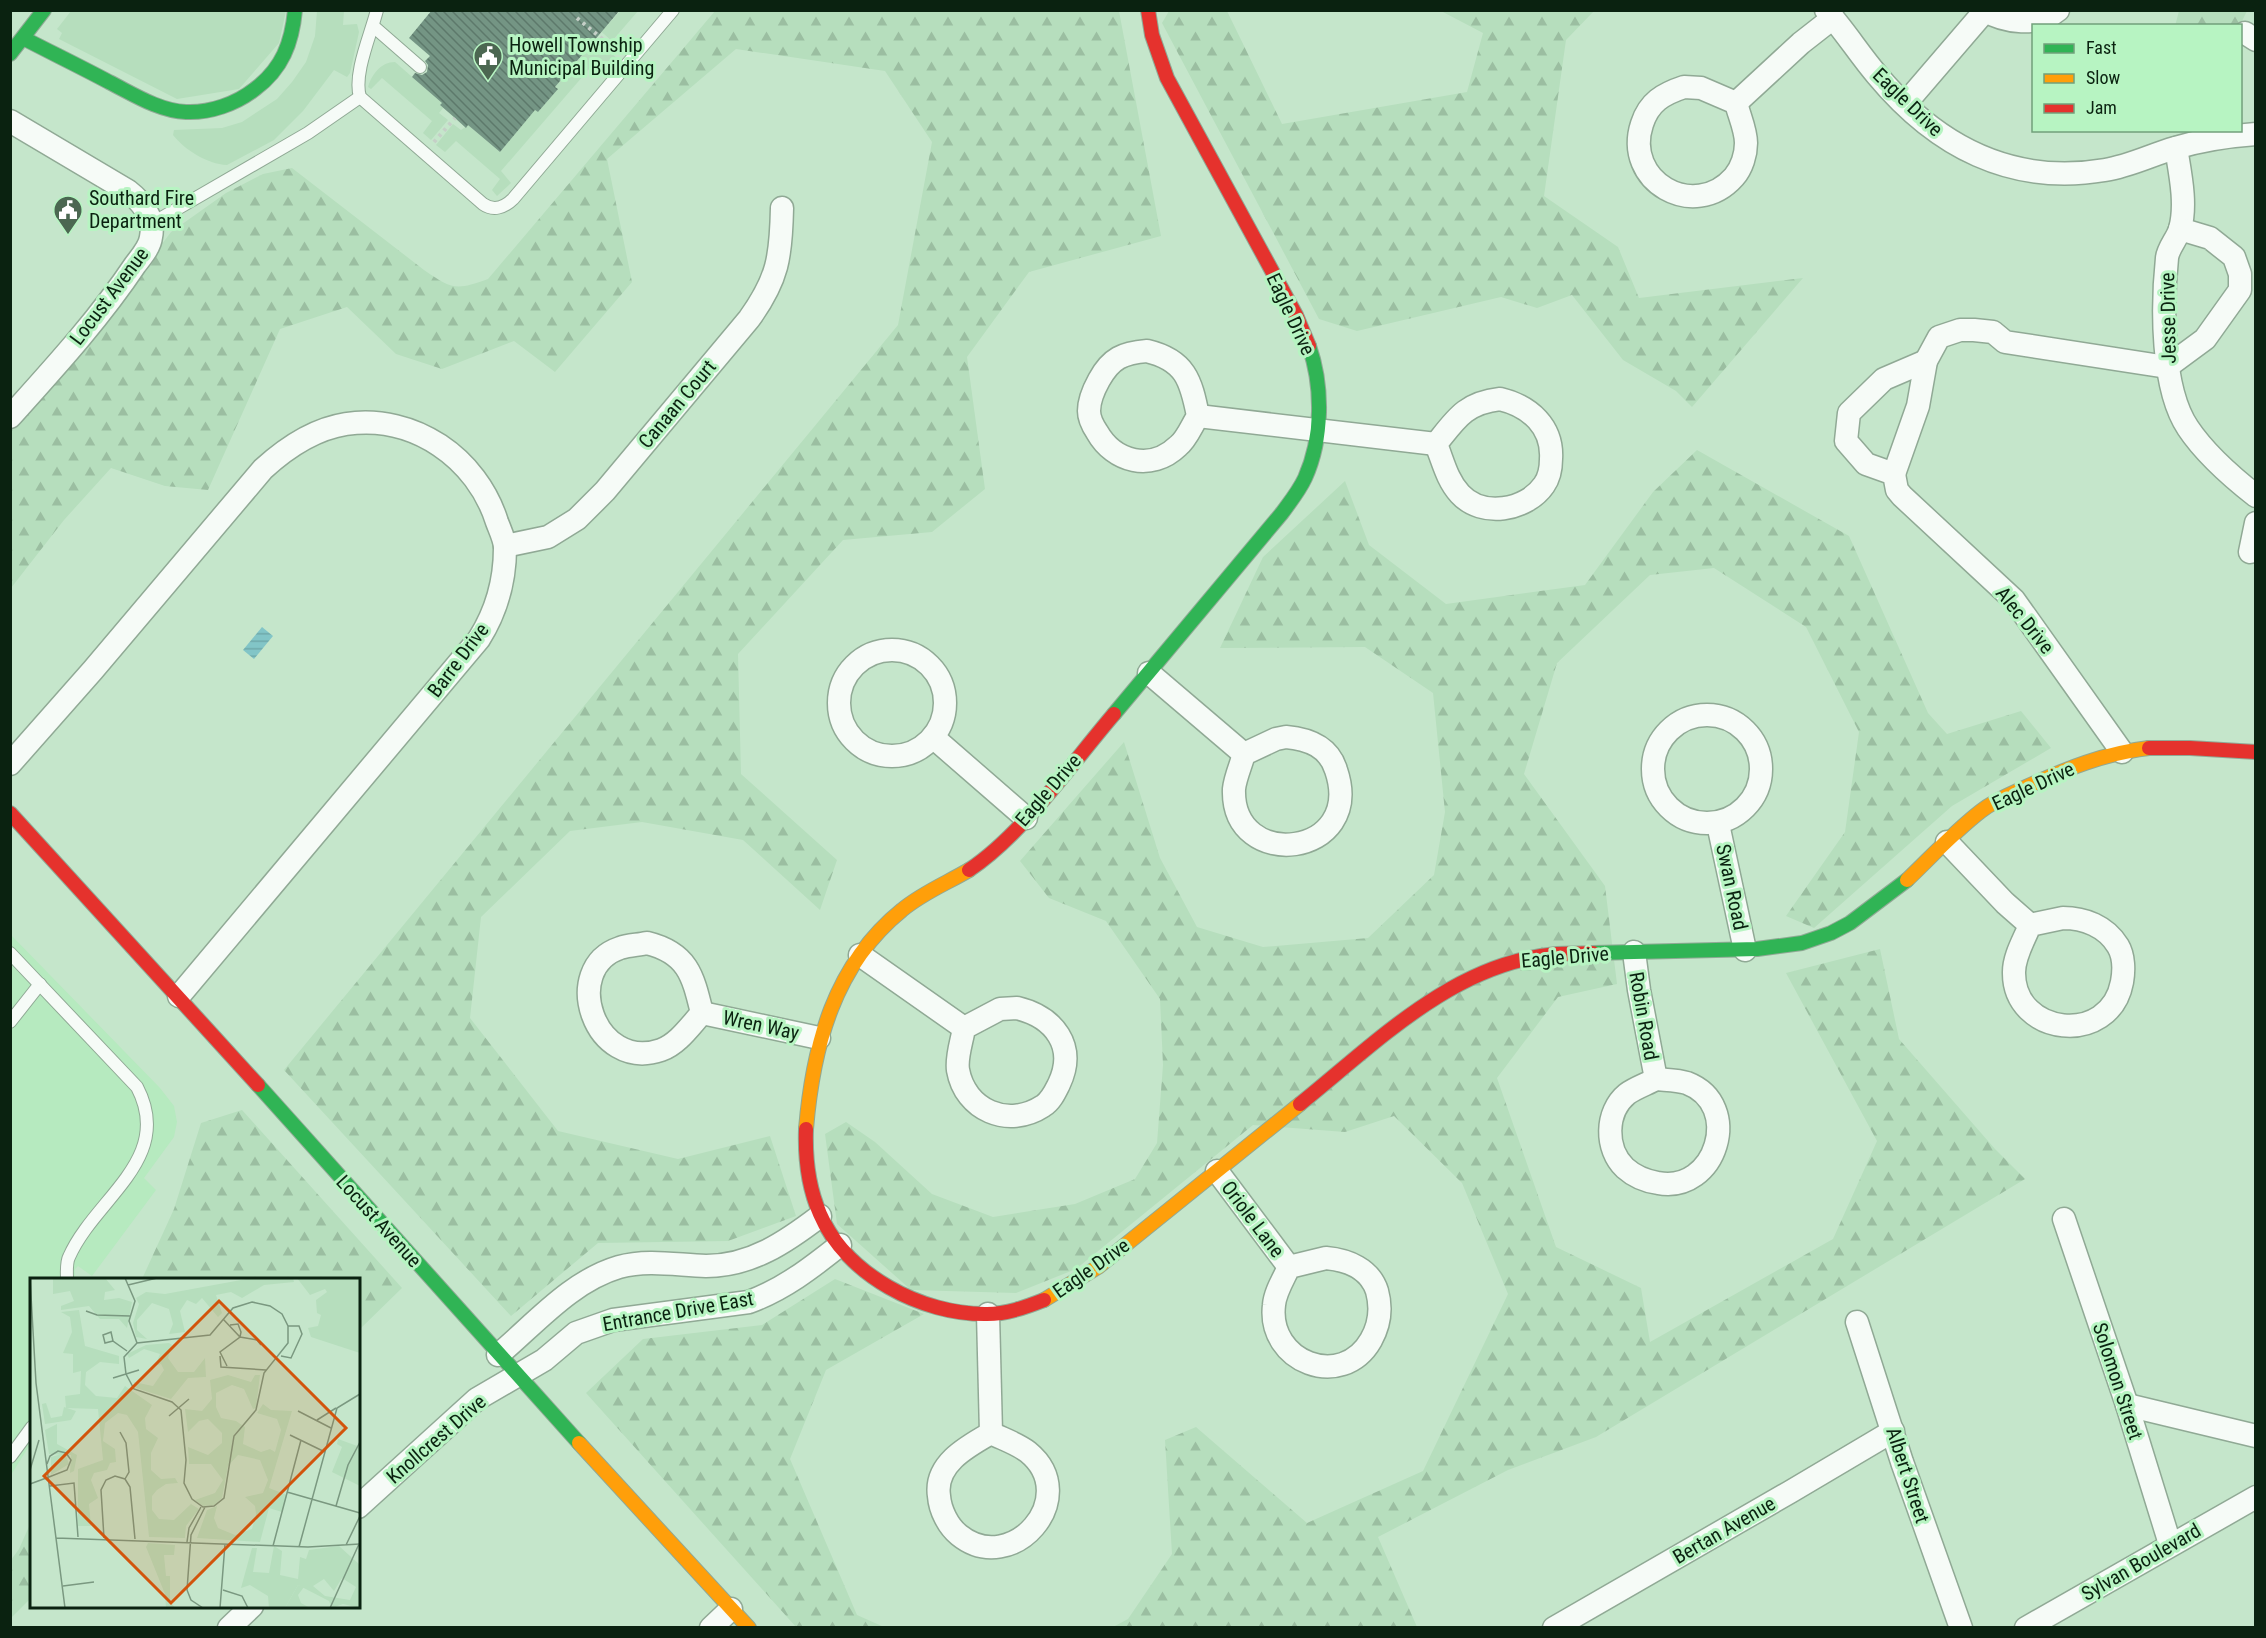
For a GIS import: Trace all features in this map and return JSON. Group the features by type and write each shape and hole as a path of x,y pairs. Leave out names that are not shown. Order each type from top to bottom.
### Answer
{"main road":[{"path":"10,54 17,35 44,10"},
{"path":"17,35 149,102 187,112 212,110 226,107 245,98 270,77 284,58 290,42 295,10"},
{"name":"Eagle Drive","path":"1148,10 1152,34 1167,78 1296,315 1308,344 1313,360 1318,397 1317,430 1312,459 1299,489 1149,673 1026,818 984,860 915,900 887,921 860,955 830,1010 819,1038 804,1133 806,1162 820,1216 840,1245 880,1282 905,1296 931,1306 988,1314 1024,1307 1068,1289 1414,1012 1452,987 1491,969 1532,957 1557,954 1791,947 1831,933 1864,914 1977,814 1994,802 2053,774 2122,752 2150,748 2191,747 2256,752"},
{"name":"Locust Avenue","path":"10,813 179,996 517,1376 749,1628"}],"street":[{"path":"1905,104 1984,11 2024,22 2042,20 2058,10"},
{"path":"1736,103 1829,14"},
{"name":"Eagle Drive","path":"1829,14 1876,74 1905,104 1948,141 1989,160 2030,171 2065,174 2127,165 2176,148 2226,136 2256,134"},
{"path":"1684,87 1707,89 1736,103 1746,142 1744,158 1737,173 1726,185 1706,195 1693,197 1681,195 1670,192 1646,169 1640,158 1638,142 1647,110 1654,102 1668,92 1684,87"},
{"name":"Locust Avenue","path":"10,121 141,201 151,224 152,237 125,281 10,417"},
{"name":"Jesse Drive","path":"2176,148 2183,194 2180,229 2167,255 2165,329 2167,367 2178,410 2188,429 2231,477 2256,496"},
{"name":"Canaan Court","path":"505,546 548,537 582,514 605,491 741,328 764,299 774,278 780,258 782,208"},
{"path":"1926,361 1884,380 1849,413 1846,441 1866,464 1894,474 1918,406 1926,361 1940,337 1960,330 1993,332 2005,342 2167,367 2205,339 2240,291 2240,274 2234,257 2210,238 2180,229"},
{"path":"1147,351 1160,354 1175,363 1185,373 1192,386 1198,416 1180,445 1170,453 1154,460 1140,462 1127,460 1118,455 1101,440 1091,423 1089,410 1093,391 1104,371 1118,357 1127,353 1147,351"},
{"path":"1500,399 1517,403 1535,416 1546,429 1552,450 1551,466 1545,484 1534,496 1515,507 1494,509 1474,504 1460,495 1449,480 1436,444 1461,413 1484,401 1500,399"},
{"path":"1198,416 1436,444"},
{"name":"Barre Drive","path":"10,764 263,470 288,449 319,432 344,424 376,423 407,429 436,441 461,460 476,478 491,501 505,546 500,592 486,628 179,996"},
{"name":"Alec Drive","path":"1894,474 1897,490 1902,496 2014,600 2122,752"},
{"path":"2250,552 2256,523"},
{"path":"875,652 911,652 924,659 933,667 945,695 946,705 934,738 904,755 883,756 868,752 854,743 839,716 840,693 846,675 859,660 875,652"},
{"path":"1149,673 1244,754"},
{"name":"Swan Road","path":"1697,715 1716,716 1732,722 1745,730 1760,753 1760,780 1752,799 1737,815 1718,824 1685,818 1670,809 1659,796 1652,781 1651,771 1660,742 1681,721 1697,715"},
{"path":"1286,737 1312,743 1327,752 1333,760 1341,782 1340,804 1336,817 1328,827 1308,842 1295,846 1277,845 1258,837 1240,818 1235,805 1234,788 1244,754 1276,739 1286,737"},
{"path":"934,738 1026,818"},
{"name":"Swan Road","path":"1718,824 1745,950"},
{"path":"1947,842 2005,903 2030,924"},
{"path":"2075,918 2094,923 2108,933 2118,945 2123,974 2121,988 2111,1008 2101,1017 2088,1024 2070,1026 2053,1024 2031,1012 2023,1002 2015,985 2014,972 2016,958 2030,924 2075,918"},
{"name":"Wren Way","path":"647,943 661,946 678,956 687,966 694,981 702,1013 673,1044 661,1050 643,1053 629,1051 616,1046 602,1033 589,1007 589,991 594,973 604,958 619,948 647,943"},
{"name":"Robin Road","path":"1634,952 1656,1079"},
{"path":"860,955 964,1028"},
{"path":"1017,1008 1034,1012 1049,1022 1062,1041 1065,1057 1062,1076 1053,1096 1043,1106 1023,1115 1004,1117 979,1107 969,1097 962,1084 958,1067 964,1028 1000,1009 1017,1008"},
{"name":"Wren Way","path":"702,1013 819,1038"},
{"name":"Robin Road","path":"1656,1079 1688,1083 1704,1095 1712,1105 1718,1119 1718,1138 1711,1156 1700,1172 1688,1181 1664,1184 1642,1180 1624,1167 1612,1148 1610,1135 1612,1118 1619,1104 1627,1094 1656,1079"},
{"name":"Oriole Lane","path":"1217,1171 1289,1266"},
{"path":"498,1355 572,1291 600,1274 632,1264 664,1262 706,1266 746,1260 794,1236 820,1216"},
{"name":"Solomon Street","path":"2064,1219 2127,1405 2170,1544"},
{"name":"Entrance Drive East","path":"517,1376 544,1360 576,1333 586,1328 613,1320 749,1302 765,1296 796,1279 840,1245"},
{"name":"Oriole Lane","path":"1326,1258 1339,1259 1353,1264 1367,1274 1379,1299 1380,1315 1377,1330 1366,1348 1351,1362 1332,1367 1309,1365 1287,1350 1278,1337 1274,1320 1274,1305 1289,1266 1326,1258"},
{"path":"988,1314 991,1433"},
{"name":"Albert Street","path":"1857,1322 1960,1628"},
{"name":"Knollcrest Drive","path":"360,1506 477,1399 517,1376"},
{"path":"2127,1405 2256,1436"},
{"name":"Bertan Avenue","path":"1554,1628 1893,1431"},
{"path":"991,1433 1027,1451 1045,1474 1048,1489 1048,1499 1038,1523 1019,1539 996,1549 971,1545 953,1530 941,1508 938,1492 941,1476 949,1463 961,1450 991,1433"},
{"name":"Sylvan Boulevard","path":"2026,1628 2256,1497"},
{"path":"229,1628 250,1608"},
{"path":"711,1628 731,1609"}],"lane":[{"path":"377,10 360,71 360,97 487,207 496,208 505,206 673,10"},
{"path":"373,26 420,67"},
{"path":"151,224 308,133 360,97"},
{"path":"10,953 137,1087 144,1101 148,1119 147,1139 140,1157 68,1259 67,1278"},
{"path":"10,1022 40,984"},
{"path":"10,1457 30,1430"}],"path":[{"path":"577,18 629,62"},
{"path":"424,154 455,118"}],"shaded area":[{"path":"11,935 160,1088 174,1106 177,1122 174,1137 144,1178 156,1190 92,1276 78,1266 75,1269 75,1278 30,1278 30,1445 11,1475"}],"green space":[{"path":"71,11 286,11 279,43 239,89 177,99 59,39 62,33 57,29"},
{"path":"317,11 344,11 343,25 357,24 359,32 350,73 347,77 334,70 303,111 274,140 227,165 204,159 178,141 173,135 174,130 222,128 242,122 277,99 306,62 315,36"},
{"path":"589,11 607,26 620,11 638,11 612,41 581,14"},
{"path":"715,11 1119,11 1161,236 1029,272 967,357 985,489 932,532 843,540 738,654 741,774 837,860 820,910 743,840 642,822 570,831 481,917 470,1018 558,1131 678,1159 770,1136 796,1216 728,1241 598,1243 511,1316 284,1070 898,325 932,142 885,71 736,49 607,159 632,282 555,372 514,341 442,369 396,354 347,307 280,329 208,490 165,486 111,468 64,520 11,588 11,428 91,338 171,232 226,193 263,174 292,168 441,281 461,286 488,279"},
{"path":"1169,11 1227,11 1282,124 1467,92 1483,33 1441,11 1594,11 1566,40 1544,196 1618,247 1639,298 1803,278 1692,407 1676,391 1623,360 1572,295 1537,308 1501,297 1357,331 1319,319 1162,23"},
{"path":"2179,11 2247,11 2240,24 2176,24"},
{"path":"574,22 618,59 608,69 596,61 501,171 511,183 497,196 492,190 500,179 456,141 445,152 436,145 453,124 461,130 468,125 500,152 535,110 538,112 557,90 555,87 590,46"},
{"path":"395,62 442,103 440,105 443,108 439,113 448,120 431,140 423,133 432,121 382,78 371,89 368,87 378,70 385,64"},
{"path":"1697,450 1849,536 1928,713 1947,734 2021,711 2051,748 1952,806 1814,928 1786,916 1845,832 1859,732 1806,627 1714,568 1650,575 1557,663 1524,774 1605,886 1617,984 1558,997 1497,1078 1556,1247 1641,1288 1650,1342 1833,1239 1877,1141 1786,973 1880,949 1899,1039 1995,1149 2025,1179 1596,1437 1508,1470 1378,1537 1417,1627 1113,1627 1128,1619 1172,1554 1165,1440 1196,1427 1307,1523 1423,1471 1508,1294 1462,1183 1394,1116 1345,1132 1253,1125 1076,1269 1016,1293 911,1290 837,1224 825,1134 846,1122 875,1142 932,1194 993,1217 1075,1204 1135,1179 1157,1143 1163,1065 1160,999 1106,921 1049,898 1020,861 1124,742 1160,858 1197,927 1263,947 1368,938 1434,875 1445,812 1433,693 1365,647 1220,648 1263,557 1345,481 1369,545 1446,604 1585,585 1653,492"},
{"path":"242,1110 402,1288 360,1329 360,1278 142,1278 174,1209 201,1123"},
{"path":"835,1279 924,1314 826,1370 790,1459 857,1615 884,1627 796,1627 586,1393 643,1339 762,1325"},
{"path":"30,1524 30,1599 11,1618 11,1560 19,1549"}],"water":[{"path":"262,627 273,636 254,659 243,650"}],"building":[{"name":"Howell Township Municipal Building","path":"432,10 620,10 555,87 558,89 538,112 535,110 500,152 468,125 466,128 412,77 415,73 422,75 427,72 428,65 425,61 430,56 409,38"}],"traffic: fast":[{"path":"10,54 44,10"},
{"path":"23,38 146,101 166,109 195,112 231,103 248,94 272,73 288,44 295,10"},
{"path":"1114,714 1282,513 1303,483 1315,446 1319,412 1317,378 1309,346"},
{"path":"1593,953 1757,949 1802,943 1831,933 1850,923 1907,880"},
{"path":"258,1085 579,1443"}],"traffic: slow":[{"path":"1907,880 1962,827 1997,800 2071,768 2117,754 2149,748"},
{"path":"806,1129 814,1068 822,1038 831,1009 859,956 902,910 926,893 969,870"},
{"path":"1044,1300 1098,1267 1300,1104"},
{"path":"579,1443 749,1628"}],"traffic: jam":[{"path":"1148,10 1152,35 1167,78 1296,315 1309,346"},
{"path":"969,870 1008,838 1027,818 1114,714"},
{"path":"2149,748 2256,752"},
{"path":"10,813 258,1085"},
{"path":"1300,1104 1387,1032 1450,989 1483,973 1519,961 1556,954 1593,953"},
{"path":"806,1129 808,1172 820,1214 832,1236 848,1256 867,1273 912,1299 962,1312 1002,1313 1044,1300"}],"place":[{"name":"Howell Township Municipal Building","path":"488,82"},
{"name":"Southard Fire Department","path":"68,236"}]}
